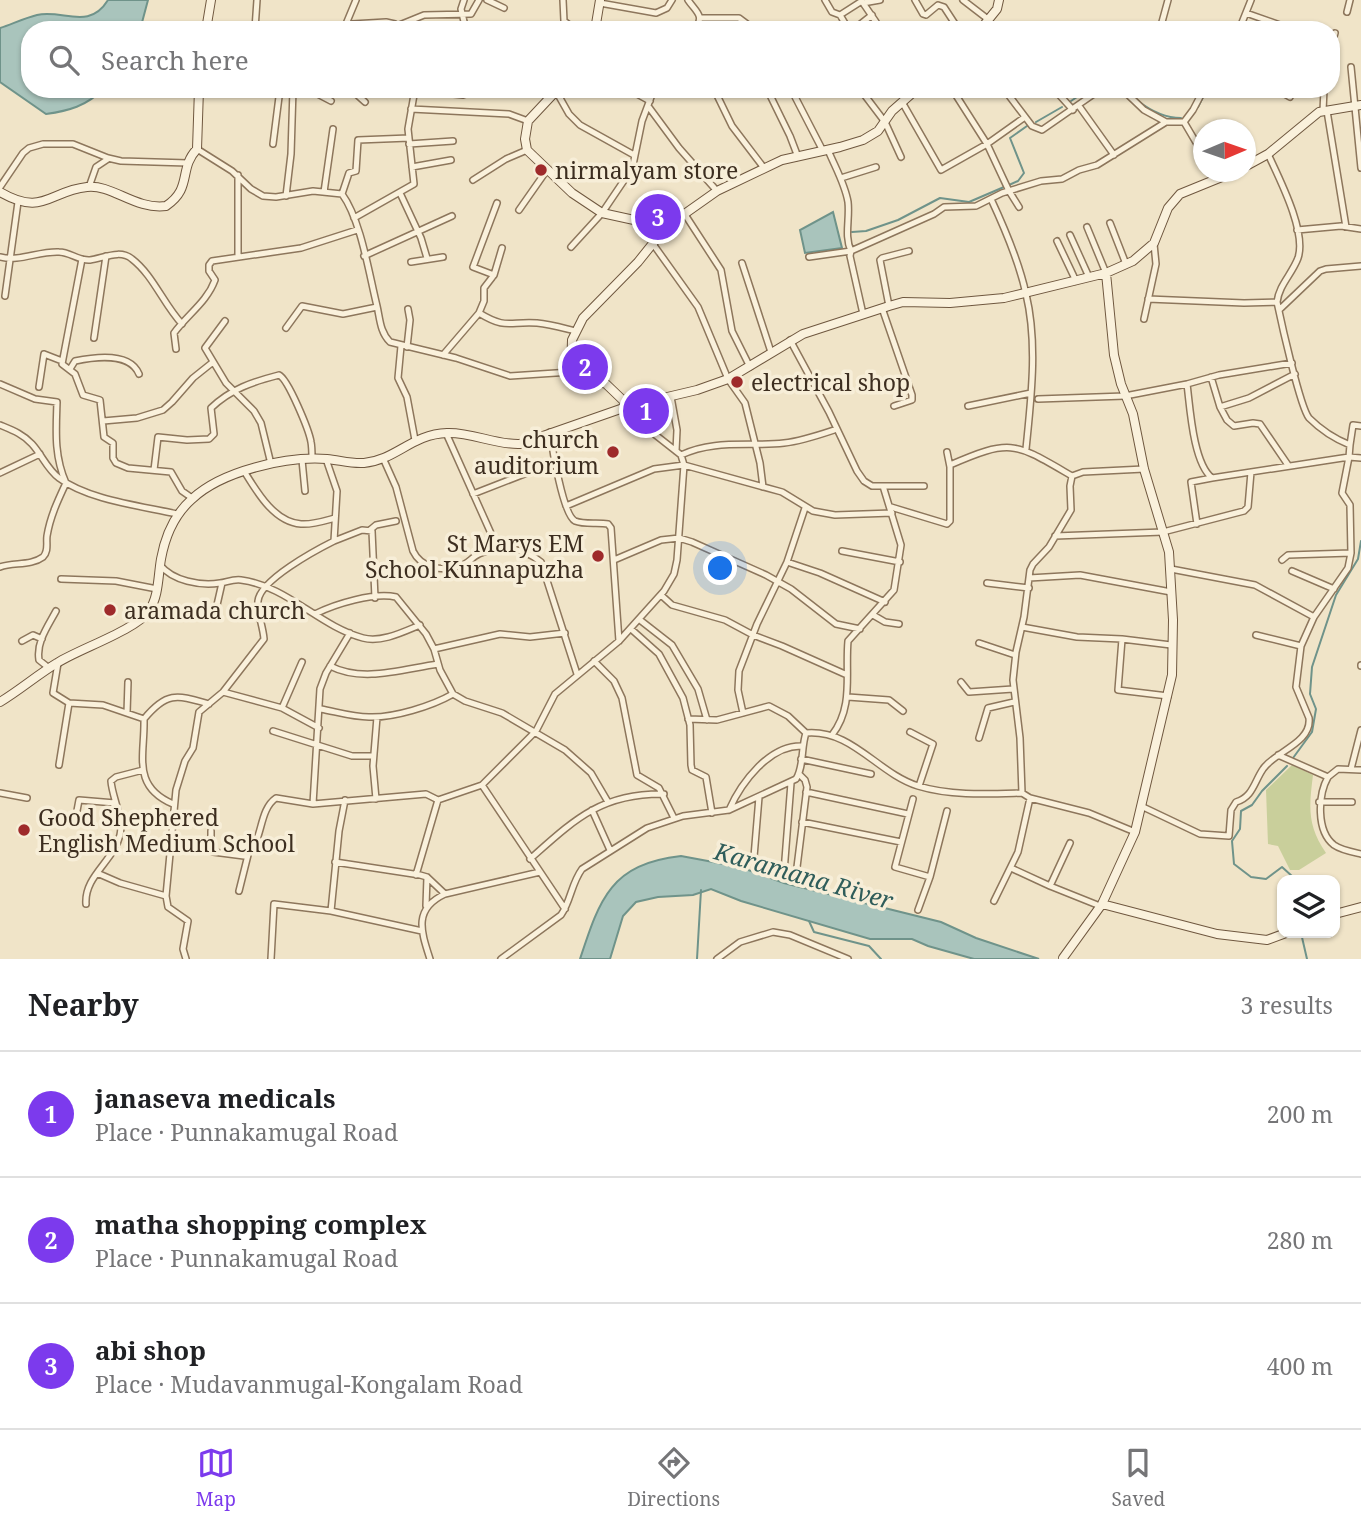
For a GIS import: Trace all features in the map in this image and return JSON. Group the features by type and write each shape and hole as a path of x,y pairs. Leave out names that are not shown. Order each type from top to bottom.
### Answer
{"street":[{"path":"208,21 211,0"},
{"path":"254,21 257,0"},
{"path":"347,21 356,0"},
{"path":"464,0 464,21"},
{"path":"405,21 424,15 474,12 479,0"},
{"path":"487,0 504,8"},
{"path":"563,0 564,21"},
{"path":"636,9 638,0"},
{"path":"597,21 600,2 661,12 672,0"},
{"path":"688,0 699,13 700,21"},
{"path":"825,0 832,12 840,15 844,21"},
{"path":"840,15 862,1 880,0"},
{"path":"915,0 926,15 938,5 944,6 953,21"},
{"path":"964,0 989,20 997,9 999,0"},
{"path":"1162,21 1168,0"},
{"path":"1243,21 1251,0"},
{"path":"1347,12 1350,0"},
{"path":"862,1 875,21"},
{"path":"1246,13 1269,21"},
{"path":"864,21 872,15"},
{"path":"701,18 739,18 743,21"},
{"path":"1351,67 1358,106 1361,168"},
{"path":"188,163 108,158 73,144 61,143 29,148 0,189 18,202 39,202 89,187 104,189 142,204 166,206 182,190 188,163 197,149 199,98"},
{"path":"274,144 279,98"},
{"path":"286,196 291,154 293,98"},
{"path":"324,98 331,102"},
{"path":"361,98 365,102"},
{"path":"354,218 414,184 409,141 413,98"},
{"path":"550,98 528,121 527,150 572,192 602,213 666,227"},
{"path":"561,98 569,114 580,125 634,155"},
{"path":"641,98 649,104 679,148 717,191"},
{"path":"571,247 602,213 633,165 651,98"},
{"path":"718,98 732,125 764,168"},
{"path":"771,98 798,157"},
{"path":"796,98 841,178 848,202 848,245 863,314"},
{"path":"867,98 885,122 901,157"},
{"path":"570,372 575,331 583,318 666,227 717,191 782,160 863,140 878,131 892,111 907,98"},
{"path":"958,98 987,144 1019,207"},
{"path":"1011,98 1032,127 1042,130 1089,98"},
{"path":"1062,98 1073,110"},
{"path":"1131,98 1144,110 1166,122 1184,122"},
{"path":"1184,122 1199,98"},
{"path":"1324,98 1346,227"},
{"path":"902,102 941,170 987,144 1025,117"},
{"path":"1079,106 1114,155"},
{"path":"1256,160 1268,154 1307,120 1325,111 1358,106"},
{"path":"411,109 509,114 528,121"},
{"path":"809,257 851,251 944,207 976,206 1009,191 1041,181 1062,179 1097,165 1166,122"},
{"path":"1184,122 1193,138"},
{"path":"324,191 333,129"},
{"path":"453,141 358,140 356,171 349,173 342,194 354,218 384,337 390,342 510,376 570,372 606,384 629,406 639,422 678,453"},
{"path":"197,149 238,175 250,189 262,195 276,197 313,191 342,194"},
{"path":"473,180 506,159 527,150"},
{"path":"1268,154 1285,192 1297,230 1299,256 1278,293 1277,302 1295,374 1309,418 1350,445"},
{"path":"89,187 96,167 108,158"},
{"path":"412,167 451,160"},
{"path":"841,178 876,167"},
{"path":"519,209 547,170"},
{"path":"238,175 238,257"},
{"path":"1144,320 1156,264 1154,243 1168,208 1180,194 1201,182"},
{"path":"400,193 419,233 427,258"},
{"path":"991,199 1003,224 1027,295 1031,333 1031,393 1026,449"},
{"path":"5,296 18,202"},
{"path":"494,275 473,267 497,203"},
{"path":"684,213 721,270 732,331 750,367"},
{"path":"364,256 452,216"},
{"path":"1111,223 1126,264"},
{"path":"1063,958 1101,905 1135,832 1172,675 1169,552 1144,469 1133,414 1114,355 1106,273 1087,227"},
{"path":"1297,230 1317,227 1361,229"},
{"path":"176,349 174,333 212,288 215,280 209,271 209,265 212,261 301,248 357,230"},
{"path":"1070,235 1089,278"},
{"path":"1057,241 1076,281"},
{"path":"0,702 49,668 138,621 149,610 157,589 166,541 177,514 192,498 214,482 271,464 302,460 326,459 363,463 383,458 430,433 470,435 503,445 520,444 629,406 671,397 728,379 790,340 863,314 924,301 961,303 1027,295 1106,273 1126,264 1154,243"},
{"path":"653,244 698,307 728,379 746,403 763,487"},
{"path":"443,355 479,313 484,301 484,288 494,275 502,248"},
{"path":"894,406 912,400 912,395 886,307 880,260 909,251"},
{"path":"0,257 9,259 41,252 62,252 88,260 118,254 133,259 182,324"},
{"path":"94,338 106,256"},
{"path":"411,262 443,257"},
{"path":"82,259 62,361 64,366 75,374 83,395 100,400 104,437 113,443 113,458 116,463 128,468 171,472 182,491 192,498"},
{"path":"742,263 771,352"},
{"path":"1279,310 1320,271 1361,266"},
{"path":"1148,299 1277,302"},
{"path":"286,328 302,306 342,314 377,307"},
{"path":"408,309 410,320 398,378 407,397 415,440"},
{"path":"479,313 496,323 533,323 575,331"},
{"path":"225,321 205,348 226,383 254,411 261,423 271,464"},
{"path":"790,340 864,481 872,486 924,486"},
{"path":"39,387 44,354 62,361"},
{"path":"70,369 75,361 106,358 127,361 135,366 139,374"},
{"path":"103,421 137,418 163,410 192,378 213,362"},
{"path":"1038,399 1125,396 1292,363"},
{"path":"1220,407 1249,398 1295,374"},
{"path":"154,470 158,437 203,440 213,437 211,408 233,389 272,376 284,376 309,433 312,459"},
{"path":"1211,377 1220,407 1231,425 1260,424 1288,465"},
{"path":"0,384 36,399 57,402 55,443 60,470 66,483 51,520 47,551 43,557 31,562 10,563 0,567"},
{"path":"1187,384 1197,449 1207,474 1212,478"},
{"path":"968,407 1031,393"},
{"path":"239,891 248,855 273,799 313,804 426,793 438,800 482,785 536,731 555,694 640,620 674,574 684,465 678,453 671,397"},
{"path":"0,425 25,437 52,472 66,483 106,498 177,514"},
{"path":"1140,806 1200,834 1229,836 1231,810 1236,802 1248,797 1262,770 1306,733 1310,724 1306,710 1296,693 1301,646 1314,617 1348,568 1351,553 1350,505 1342,493 1353,425 1361,426"},
{"path":"678,453 709,445 801,440 837,429"},
{"path":"550,432 570,517 575,521 599,523 611,528 619,640"},
{"path":"446,433 498,549"},
{"path":"950,465 988,448 1026,449 1072,476"},
{"path":"566,506 642,473 684,465 782,492 805,508 835,515 891,510 947,524 950,521 950,465 947,452"},
{"path":"0,473 40,454"},
{"path":"1197,524 1191,482 1288,465 1349,457 1361,458"},
{"path":"383,458 396,487 417,559 435,568 452,568 467,564 476,555 498,549 530,553 541,562 577,674"},
{"path":"326,459 337,491 334,541"},
{"path":"302,460 305,491"},
{"path":"473,494 555,462"},
{"path":"1072,476 1083,472 1144,469"},
{"path":"244,471 270,507 288,520 298,524 310,524 335,518"},
{"path":"1055,536 1163,532 1244,511 1248,507 1251,472"},
{"path":"1021,793 1023,785 1020,738 1013,689 1015,655 1033,564 1049,547 1071,510 1072,476"},
{"path":"832,735 842,721 848,697 848,641 894,590 900,562 901,545 883,486"},
{"path":"743,713 738,681 752,635 787,562 805,508"},
{"path":"184,957 188,921 168,907 166,896 173,804 185,761 193,748 199,712 222,692 264,639 258,598 267,587 311,553 334,541 352,533 370,530 376,525 396,521"},
{"path":"370,530 375,598"},
{"path":"614,560 661,540 679,538 753,568 778,582 836,624 860,629"},
{"path":"842,551 900,562"},
{"path":"1282,560 1287,555 1351,553"},
{"path":"787,562 820,573 885,602"},
{"path":"160,565 171,575 187,581 209,584 239,579 267,587 350,633 366,639 387,638 420,625"},
{"path":"1171,569 1255,585 1314,617"},
{"path":"1292,571 1334,589"},
{"path":"1029,578 1080,575 1172,593"},
{"path":"61,579 116,581 157,589"},
{"path":"214,618 222,583"},
{"path":"987,583 1029,588"},
{"path":"661,595 672,605 716,616 752,635 847,675"},
{"path":"315,614 349,601 396,597 420,625 434,649 438,664 453,694 465,701 502,713 536,731 582,764 591,773 608,802"},
{"path":"49,668 39,660 38,652 56,611"},
{"path":"873,615 885,622 899,624"},
{"path":"640,620 672,645 698,689 707,720"},
{"path":"1022,626 1077,637 1171,645"},
{"path":"631,629 659,654 683,698 688,719 692,770 706,777 712,813"},
{"path":"313,804 321,709 320,689 350,633"},
{"path":"434,649 500,634 530,637 565,633"},
{"path":"22,641 33,635 42,639"},
{"path":"1256,635 1301,646"},
{"path":"1122,639 1118,690 1168,696"},
{"path":"979,643 1015,655"},
{"path":"594,661 614,681 622,698 634,771 642,780 659,788 674,818"},
{"path":"282,708 302,662"},
{"path":"58,663 54,693 69,703 103,705 144,719"},
{"path":"330,666 342,672 370,674 438,664"},
{"path":"127,713 128,682"},
{"path":"961,682 969,692 1013,689"},
{"path":"222,692 282,708 319,728"},
{"path":"321,709 352,716 377,717 429,706 453,694"},
{"path":"173,804 153,792 143,771 144,719 157,703 175,696 209,704"},
{"path":"848,697 889,700 903,711"},
{"path":"979,738 988,708 1014,702"},
{"path":"60,765 69,703"},
{"path":"688,719 718,720 764,707 774,707 806,733 832,735 850,744 880,766 919,786 961,793 1021,793 1030,798 1089,813 1135,832"},
{"path":"376,799 373,756 377,717"},
{"path":"1351,769 1361,730"},
{"path":"273,731 352,756 373,756"},
{"path":"909,732 933,744 919,786"},
{"path":"796,876 806,792 806,782 800,774 806,733"},
{"path":"729,810 736,794 757,769 788,747 802,746"},
{"path":"1278,755 1328,776"},
{"path":"1353,757 1328,776 1319,802 1326,837 1337,847 1361,854"},
{"path":"801,759 871,774"},
{"path":"1338,769 1361,770"},
{"path":"86,904 87,892 120,834 111,780 143,771"},
{"path":"501,959 561,915 576,877 610,850 636,834 674,818 729,810 791,783 800,774"},
{"path":"784,872 791,783"},
{"path":"482,785 565,909"},
{"path":"806,792 908,814"},
{"path":"0,793 27,798"},
{"path":"530,859 563,830 608,802 640,794 664,794"},
{"path":"754,857 759,797"},
{"path":"994,901 1017,852 1030,798"},
{"path":"76,816 79,800 115,803"},
{"path":"331,911 335,862 345,800"},
{"path":"416,874 438,800"},
{"path":"913,800 895,867 930,877"},
{"path":"1319,802 1352,802"},
{"path":"592,810 610,850"},
{"path":"918,911 947,811"},
{"path":"802,822 901,842"},
{"path":"211,831 213,852 248,855"},
{"path":"1050,886 1070,843"},
{"path":"335,862 427,877 445,894"},
{"path":"1011,868 1101,905 1217,934 1267,940 1277,936"},
{"path":"426,906 433,899 445,894 540,872"},
{"path":"97,873 120,883 166,896"},
{"path":"427,877 422,931 430,959"},
{"path":"271,959 274,904 331,911 422,931"},
{"path":"1340,913 1361,907"},
{"path":"717,959 740,942 773,932 790,935 848,959"}],"green space":[{"path":"1292,765 1313,775 1312,824 1326,853 1299,870 1290,870 1278,846 1268,844 1266,790"}],"water":[{"path":"108,0 148,0 142,21 21,21 21,97 0,82 0,28 37,15 84,17 101,9"},
{"path":"23,98 93,98 77,107 46,114"},
{"path":"833,212 842,248 805,253 800,230"},
{"path":"681,856 740,867 784,883 941,922 976,938 1039,959 974,959 912,939 870,939 741,901 711,889 693,895 658,897 636,902 623,916 610,959 580,959 594,918 612,888 638,867"}],"waterway":[{"path":"1245,21 1248,14"},
{"path":"1071,101 1076,98"},
{"path":"1198,107 1202,98"},
{"path":"1138,101 1158,113 1181,118"},
{"path":"1036,122 1062,107"},
{"path":"1009,185 1018,181 1024,173 1010,138 1027,126"},
{"path":"852,232 866,231 898,220 940,198 969,202 1004,187"},
{"path":"1293,758 1312,732 1316,709 1310,694 1312,667 1336,595 1358,559 1361,541"},
{"path":"1287,766 1252,805 1241,811 1240,829 1232,841 1234,864 1251,877 1266,879 1282,867 1291,875"},
{"path":"697,959 701,890"},
{"path":"809,921 814,932 869,946 881,959"},
{"path":"1302,938 1307,959"}],"place":[{"name":"nirmalyam store","path":"541,170"},
{"name":"abi shop","path":"658,217"},
{"name":"matha shopping complex","path":"585,367"},
{"name":"electrical shop","path":"737,382"},
{"name":"janaseva medicals","path":"646,411"},
{"name":"church auditorium","path":"613,452"},
{"name":"St Marys EM School Kunnapuzha","path":"598,556"},
{"name":"aramada church","path":"110,610"},
{"name":"Good Shephered English Medium School","path":"24,830"}],"water label":[{"name":"Karamana River","path":"804,875"}]}
